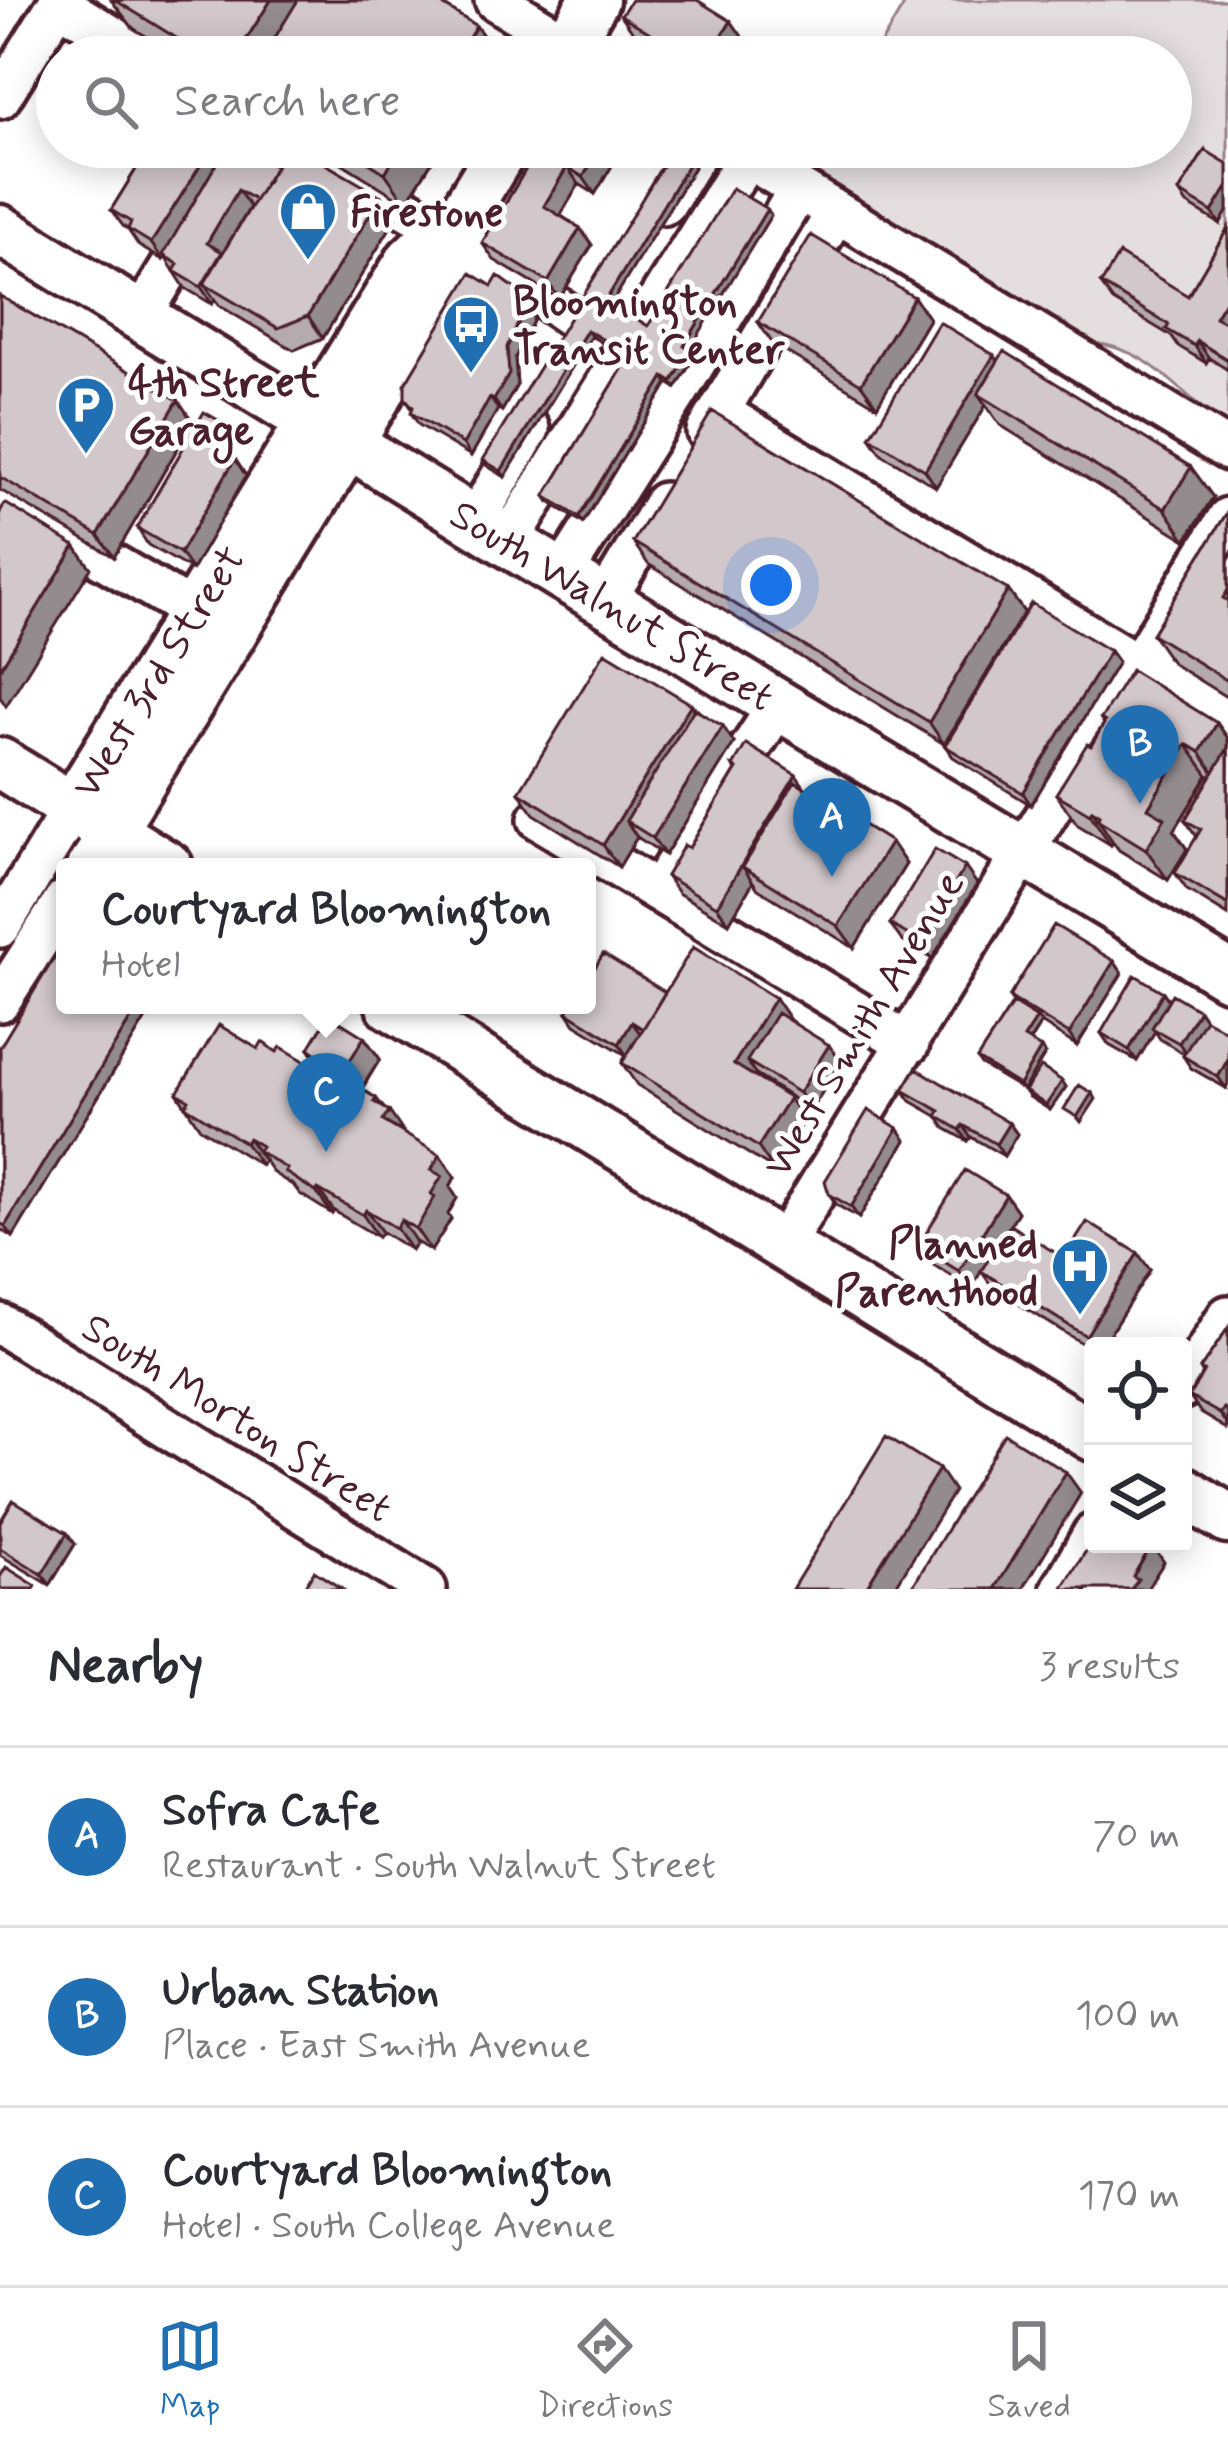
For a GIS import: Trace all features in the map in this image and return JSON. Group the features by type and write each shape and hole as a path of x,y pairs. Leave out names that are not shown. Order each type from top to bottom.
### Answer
{"main road":[{"path":"579,36 594,0"},
{"path":"332,429 411,260 428,244 451,234 492,168"},
{"name":"South Walnut Street","path":"0,230 1228,975"},
{"name":"West 3rd Street","path":"90,836 194,612 332,429"},
{"name":"West 3rd Street","path":"90,836 332,429"},
{"path":"0,763 90,836 145,858"},
{"path":"407,1014 1084,1430"},
{"path":"1192,1497 1228,1519"}],"street":[{"path":"495,0 547,36"},
{"path":"38,36 59,2 113,36"},
{"path":"0,98 36,39"},
{"path":"141,316 231,168"},
{"path":"335,168 451,234 589,329"},
{"path":"646,235 687,168"},
{"path":"492,531 728,168"},
{"path":"764,168 1228,450"},
{"path":"562,575 799,189"},
{"path":"605,601 836,213"},
{"path":"567,367 612,292"},
{"path":"492,531 544,404"},
{"path":"719,412 1228,719"},
{"path":"6,514 194,612"},
{"name":"West Smith Avenue","path":"783,1245 1228,518"},
{"path":"658,891 778,704"},
{"path":"539,819 908,1044"},
{"name":"West 3rd Street","path":"68,858 90,836"},
{"name":"West 3rd Street","path":"0,927 56,870"},
{"path":"0,1001 56,914"},
{"path":"1192,1374 1228,1316"},
{"name":"South Morton Street","path":"0,1324 426,1589"},
{"path":"1062,1589 1084,1550"}],"shaded area":[{"path":"907,0 1228,0 1228,428 1148,363 1111,346 1089,343 809,168 1192,168 1192,36 886,36"}],"building":[{"path":"115,0 271,0 248,36 173,36"},
{"path":"298,0 435,0 476,26 470,36 276,36"},
{"path":"631,0 697,0 731,21 722,36 655,36 621,15"},
{"path":"1205,150 1228,164 1228,186 1212,212 1179,192"},
{"path":"137,168 199,168 151,243 128,229 131,222 111,210"},
{"path":"214,168 275,168 255,200 238,190 207,243 222,252 201,287 174,271 178,264 163,255"},
{"name":"Firestone","path":"274,168 332,168 381,196 308,316 278,328 204,284"},
{"path":"527,168 566,168 544,206 580,228 548,282 482,243"},
{"path":"661,168 686,168 606,300 648,326 732,188 767,209 684,346 691,350 672,382 664,377 579,517 545,496 630,356 587,330 501,471 483,460"},
{"path":"1228,228 1228,296 1215,317 1228,324 1228,360 1166,329 1169,325 1101,284 1119,254 1188,296"},
{"path":"811,235 914,297 861,384 758,322"},
{"name":"Bloomington Transit Center","path":"471,273 492,286 498,276 516,289 514,293 526,307 507,347 509,374 463,444 411,413 405,384"},
{"name":"4th Street Garage","path":"0,296 178,400 98,535 0,477"},
{"path":"939,322 994,355 925,470 870,437"},
{"path":"1004,351 1191,467 1165,509 978,394"},
{"path":"712,411 1008,590 929,722 633,542"},
{"path":"204,412 227,425 214,447 235,459 180,553 137,528"},
{"path":"5,503 75,546 0,669 0,512"},
{"path":"1228,511 1228,590 1223,598 1228,601 1228,681 1152,634"},
{"path":"1031,603 1110,651 1023,793 945,746"},
{"path":"605,652 691,704 603,845 519,792"},
{"path":"1131,670 1217,723 1200,752 1186,744 1148,808 1165,818 1146,849 1097,819 1100,815 1092,810 1090,814 1056,794 1087,744 1091,746 1105,722 1101,719"},
{"path":"694,709 723,726 653,838 626,821"},
{"path":"746,744 796,775 717,906 666,876 684,845 689,848 737,769 733,766"},
{"path":"1228,748 1227,904 1175,873 1201,829 1185,820"},
{"path":"795,782 891,842 838,926 743,867"},
{"path":"935,849 965,867 920,942 890,924"},
{"path":"1054,925 1114,961 1069,1034 1009,997"},
{"path":"693,947 775,998 734,1064 789,1098 758,1147 622,1063"},
{"path":"603,954 665,992 643,1029 632,1022 619,1044 570,1014 596,1014 596,966"},
{"path":"56,955 56,1014 134,1014 5,1226 0,1223 0,1047"},
{"path":"1135,975 1163,992 1129,1050 1101,1033"},
{"path":"1172,994 1199,1010 1179,1043 1152,1028"},
{"path":"1013,1003 1037,1018 1024,1038 1041,1048 1019,1085 977,1059"},
{"path":"777,1013 829,1045 799,1093 747,1061"},
{"path":"329,1015 364,1037 343,1072 333,1066 330,1070 376,1098 374,1102 389,1111 383,1121 440,1155 431,1170 442,1176 416,1229 401,1220 396,1228 366,1210 363,1215 316,1192 258,1151 261,1146 248,1138 245,1143 185,1106 189,1100 177,1093 219,1025 258,1049 262,1042 277,1052 281,1047 311,1065 317,1054 309,1048"},
{"path":"1205,1019 1228,1032 1228,1059 1218,1077 1183,1056"},
{"path":"1041,1067 1062,1081 1046,1105 1025,1091"},
{"path":"916,1068 1009,1123 996,1144 963,1125 960,1130 937,1116 940,1111 903,1090"},
{"path":"1079,1085 1092,1093 1077,1117 1064,1109"},
{"path":"868,1110 898,1128 851,1207 829,1194 825,1181"},
{"path":"965,1170 1006,1195 959,1271 918,1246"},
{"name":"Planned Parenthood","path":"1087,1222 1138,1253 1086,1336 981,1271 1010,1225 1064,1258"},
{"path":"1228,1328 1228,1410 1220,1414 1192,1398 1204,1371 1200,1369"},
{"path":"1005,1434 1066,1472 995,1589 911,1589"},
{"path":"886,1436 939,1469 865,1589 792,1589"},
{"path":"13,1500 67,1533 42,1574 0,1548 0,1522"},
{"path":"1085,1553 1147,1553 1131,1589 1062,1589"},
{"path":"6,1567 36,1586 34,1589 0,1589"},
{"path":"314,1571 342,1589 303,1589"}],"place":[{"name":"Firestone","path":"308,262"},
{"name":"Bloomington Transit Center","path":"471,375"},
{"name":"4th Street Garage","path":"86,456"},
{"name":"Urban Station","path":"1140,804"},
{"name":"Sofra Cafe","path":"832,877"},
{"name":"Courtyard Bloomington","path":"326,1152"},
{"name":"Planned Parenthood","path":"1080,1317"}]}
